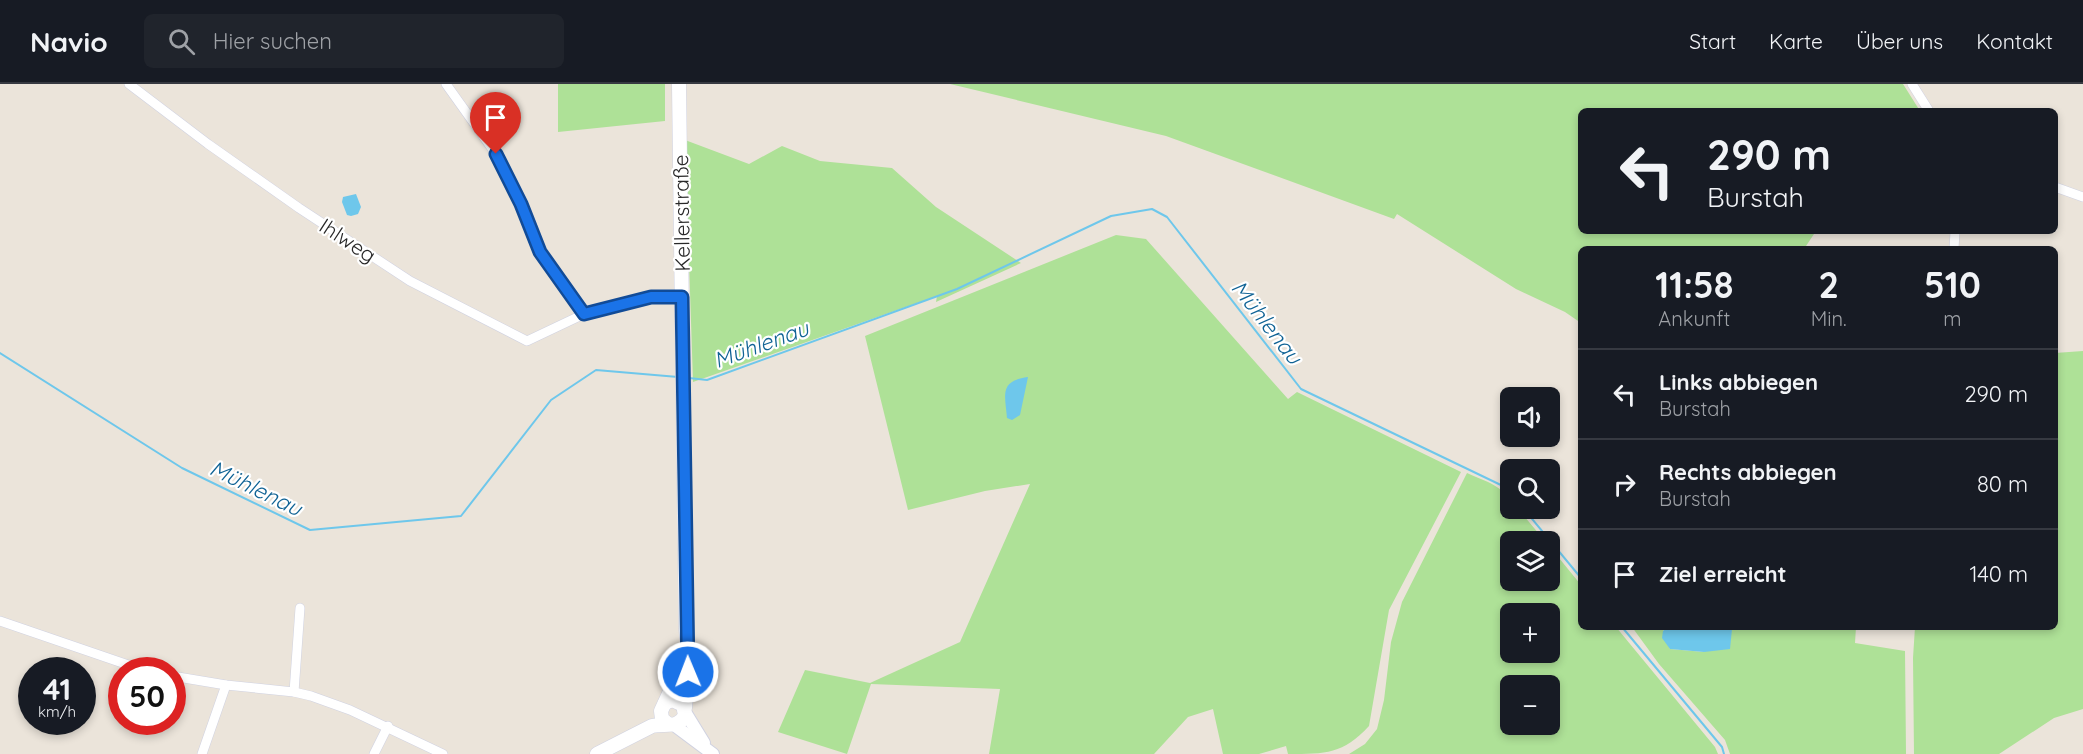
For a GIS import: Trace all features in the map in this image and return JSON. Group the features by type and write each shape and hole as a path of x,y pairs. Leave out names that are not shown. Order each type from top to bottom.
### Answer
{"main road":[{"name":"Kellerstraße","path":"679,84 688,654 685,710"},
{"name":"Kellerstraße","path":"664,705 680,666 686,630"},
{"path":"597,754 664,705 676,701 685,710 684,719 671,725 652,726 609,746"},
{"path":"664,705 661,716 671,725"}],"street":[{"name":"Ihlweg","path":"129,84 218,151 400,275 527,341 584,314"},
{"path":"446,84 496,154 521,204 540,252 584,314 651,297 682,297"},
{"path":"1912,84 1927,108"},
{"path":"2058,188 2083,197"},
{"path":"294,692 300,608"},
{"path":"0,621 108,658"},
{"path":"186,678 294,692 350,710 443,754"},
{"path":"202,754 226,685"},
{"path":"685,710 711,751"},
{"path":"671,725 711,751"},
{"path":"374,754 388,726"}],"green space":[{"path":"558,84 665,84 665,121 558,132"},
{"path":"950,84 1903,84 1918,108 1578,108 1578,234 1814,234 1806,246 1578,246 1578,321 1565,312 1516,289 1397,214 1394,219 1166,136"},
{"path":"685,140 749,164 782,146 820,161 892,168 936,207 1021,263 936,302 937,296 693,382"},
{"path":"1116,235 1146,239 1288,399 1297,392 1461,472 1389,610 1369,726 1351,742 1323,753 1288,754 1286,746 1259,754 1223,754 1213,709 1188,717 1154,754 989,754 1000,689 871,684 847,754 778,732 805,670 870,683 960,642 1030,484 985,491 908,510 865,336"},
{"path":"2083,351 2083,709 2054,718 1999,754 1914,754 1915,630 2058,630 2058,353"},
{"path":"1467,473 1500,489 1500,519 1526,519 1537,531 1500,531 1500,591 1560,591 1560,559 1578,581 1578,630 1618,630 1715,747 1718,754 1349,754 1365,744 1377,729 1384,700 1391,642 1402,602"},
{"path":"1634,630 1664,630 1670,649 1704,652 1731,630 1856,630 1855,643 1905,651 1906,754 1730,754 1725,740 1659,664"}],"water":[{"path":"356,194 361,207 358,214 347,215 342,202 343,197"},
{"path":"1028,377 1020,415 1012,420 1007,418 1005,396 1008,385"},
{"path":"1732,630 1730,649 1704,652 1670,649 1662,638 1663,631"}],"waterway":[{"name":"Mühlenau","path":"689,378 707,380 957,289 1111,216 1152,209 1167,217 1301,389 1500,485"},
{"name":"Mühlenau","path":"0,353 182,468 310,530 461,516 551,400 596,370 678,377"},
{"name":"Mühlenau","path":"1532,519 1578,574"},
{"name":"Mühlenau","path":"1624,630 1722,747 1724,754"}],"route":[{"path":"496,154 521,204 540,252 584,314 651,297 682,297 688,672"}]}
